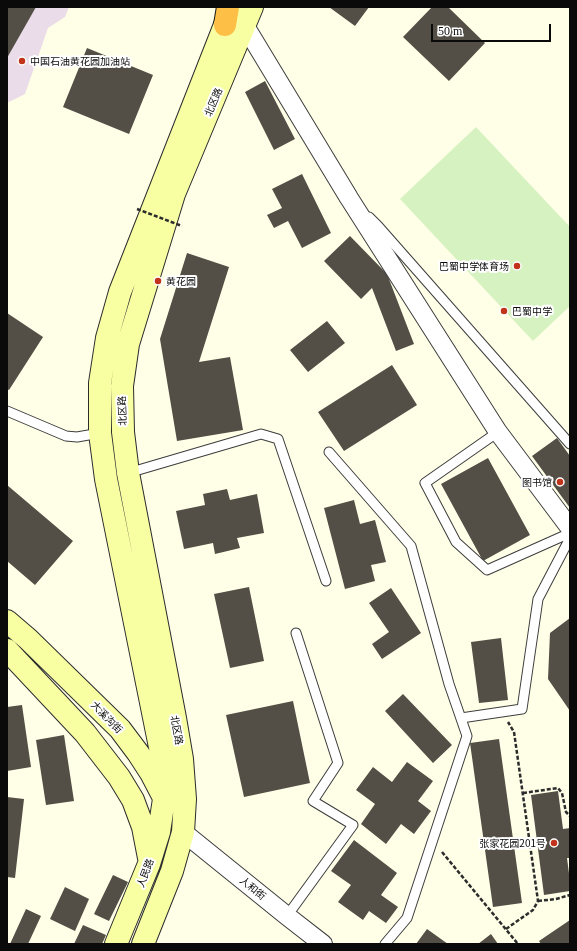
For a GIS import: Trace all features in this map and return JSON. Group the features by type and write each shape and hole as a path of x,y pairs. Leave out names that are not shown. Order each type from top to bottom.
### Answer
{"main road":[{"name":"北区路","path":"157,770 106,479 100,433 100,383 107,338 120,292 236,14"},
{"name":"北区路","path":"183,832 185,799 182,759 128,473 123,432 122,386 128,344 174,194 236,14"},
{"name":"大溪沟街","path":"7,621 28,638 120,730 138,753 157,770 164,799 183,832"},
{"path":"7,650 85,733 119,777 133,800 143,827 150,864"},
{"path":"85,733 120,760 132,767 141,771 157,770 172,754 175,718"},
{"name":"人民路","path":"116,944 150,864 159,832 164,799"},
{"path":"142,944 172,871 183,832"}],"street":[{"path":"236,14 349,198 498,432 570,528"},
{"name":"人和街","path":"183,832 323,944"}],"lane":[{"path":"349,198 378,226 570,444"},
{"path":"7,411 66,436 76,437 100,433"},
{"path":"498,432 425,483 456,542 487,570 570,533"},
{"path":"128,473 261,434 278,439 326,581"},
{"path":"329,452 411,546 449,684 467,736 407,918 385,944"},
{"path":"461,718 522,709 538,599 570,538"},
{"path":"287,916 353,825 313,800 338,763 296,633"}],"path":[{"path":"137,209 182,226"},
{"path":"501,712 514,732 538,901 533,910 506,929"},
{"path":"523,793 558,788 562,793 566,812 570,816"},
{"path":"432,840 518,944"},
{"path":"538,901 556,899 570,895"}],"shaded area":[{"name":"中国石油黄花园加油站","path":"7,7 69,7 65,17 48,28 25,94 9,102 7,102"}],"green space":[{"name":"巴蜀中学体育场","path":"476,127 570,227 570,306 533,341 400,199"}],"building":[{"path":"7,7 36,7 7,58"},
{"path":"329,7 369,7 355,26"},
{"path":"432,7 448,7 485,43 449,81 403,37"},
{"path":"87,48 153,75 129,134 63,107"},
{"path":"265,81 295,139 274,150 245,92"},
{"path":"302,174 331,233 302,248 288,221 274,228 267,215 282,208 272,189"},
{"path":"350,236 387,274 414,344 396,351 372,288 361,299 324,261"},
{"path":"187,253 229,267 199,362 230,357 243,430 177,441 160,339"},
{"path":"7,313 43,337 9,390 7,389"},
{"path":"327,321 345,343 308,372 290,350"},
{"path":"392,365 417,405 344,451 318,412"},
{"name":"图书馆","path":"557,438 570,456 570,508 532,456"},
{"path":"488,458 530,535 483,561 441,484"},
{"path":"7,485 73,541 35,585 7,561"},
{"path":"227,489 230,500 257,494 264,533 237,538 240,548 215,554 213,543 184,549 176,511 205,505 203,494"},
{"path":"354,500 360,524 375,520 386,562 371,565 375,581 345,589 324,508"},
{"path":"249,587 264,661 230,668 214,594"},
{"path":"391,588 421,633 382,659 372,644 389,632 369,603"},
{"path":"570,618 570,711 548,679 550,633"},
{"path":"501,638 508,700 479,703 471,642"},
{"path":"403,694 452,745 433,763 385,711"},
{"path":"293,701 310,783 244,797 226,715"},
{"path":"22,705 31,767 7,771 7,707"},
{"path":"64,735 74,801 46,805 36,740"},
{"path":"499,739 522,903 493,907 470,743"},
{"path":"407,762 433,781 418,801 431,811 414,834 401,824 386,844 361,824 375,804 356,790 373,767 392,782"},
{"name":"张家花园201号","path":"558,791 563,829 570,828 570,858 567,858 570,891 544,895 531,795"},
{"path":"7,797 24,799 15,878 7,877"},
{"path":"354,840 397,873 381,895 398,907 386,923 369,911 363,920 338,902 351,885 331,871"},
{"path":"113,875 128,882 109,921 94,914"},
{"path":"65,887 89,899 75,931 50,919"},
{"path":"26,909 41,916 28,944 10,944"},
{"path":"570,920 570,944 541,944 539,941"},
{"path":"83,925 106,935 102,944 74,944"},
{"path":"427,929 448,944 416,944"},
{"path":"491,934 498,944 478,944"}],"place":[{"name":"中国石油黄花园加油站","path":"22,61"},
{"name":"巴蜀中学体育场","path":"517,266"},
{"name":"黄花园","path":"158,281"},
{"name":"巴蜀中学","path":"504,311"},
{"name":"图书馆","path":"560,482"},
{"name":"张家花园201号","path":"554,843"}]}
